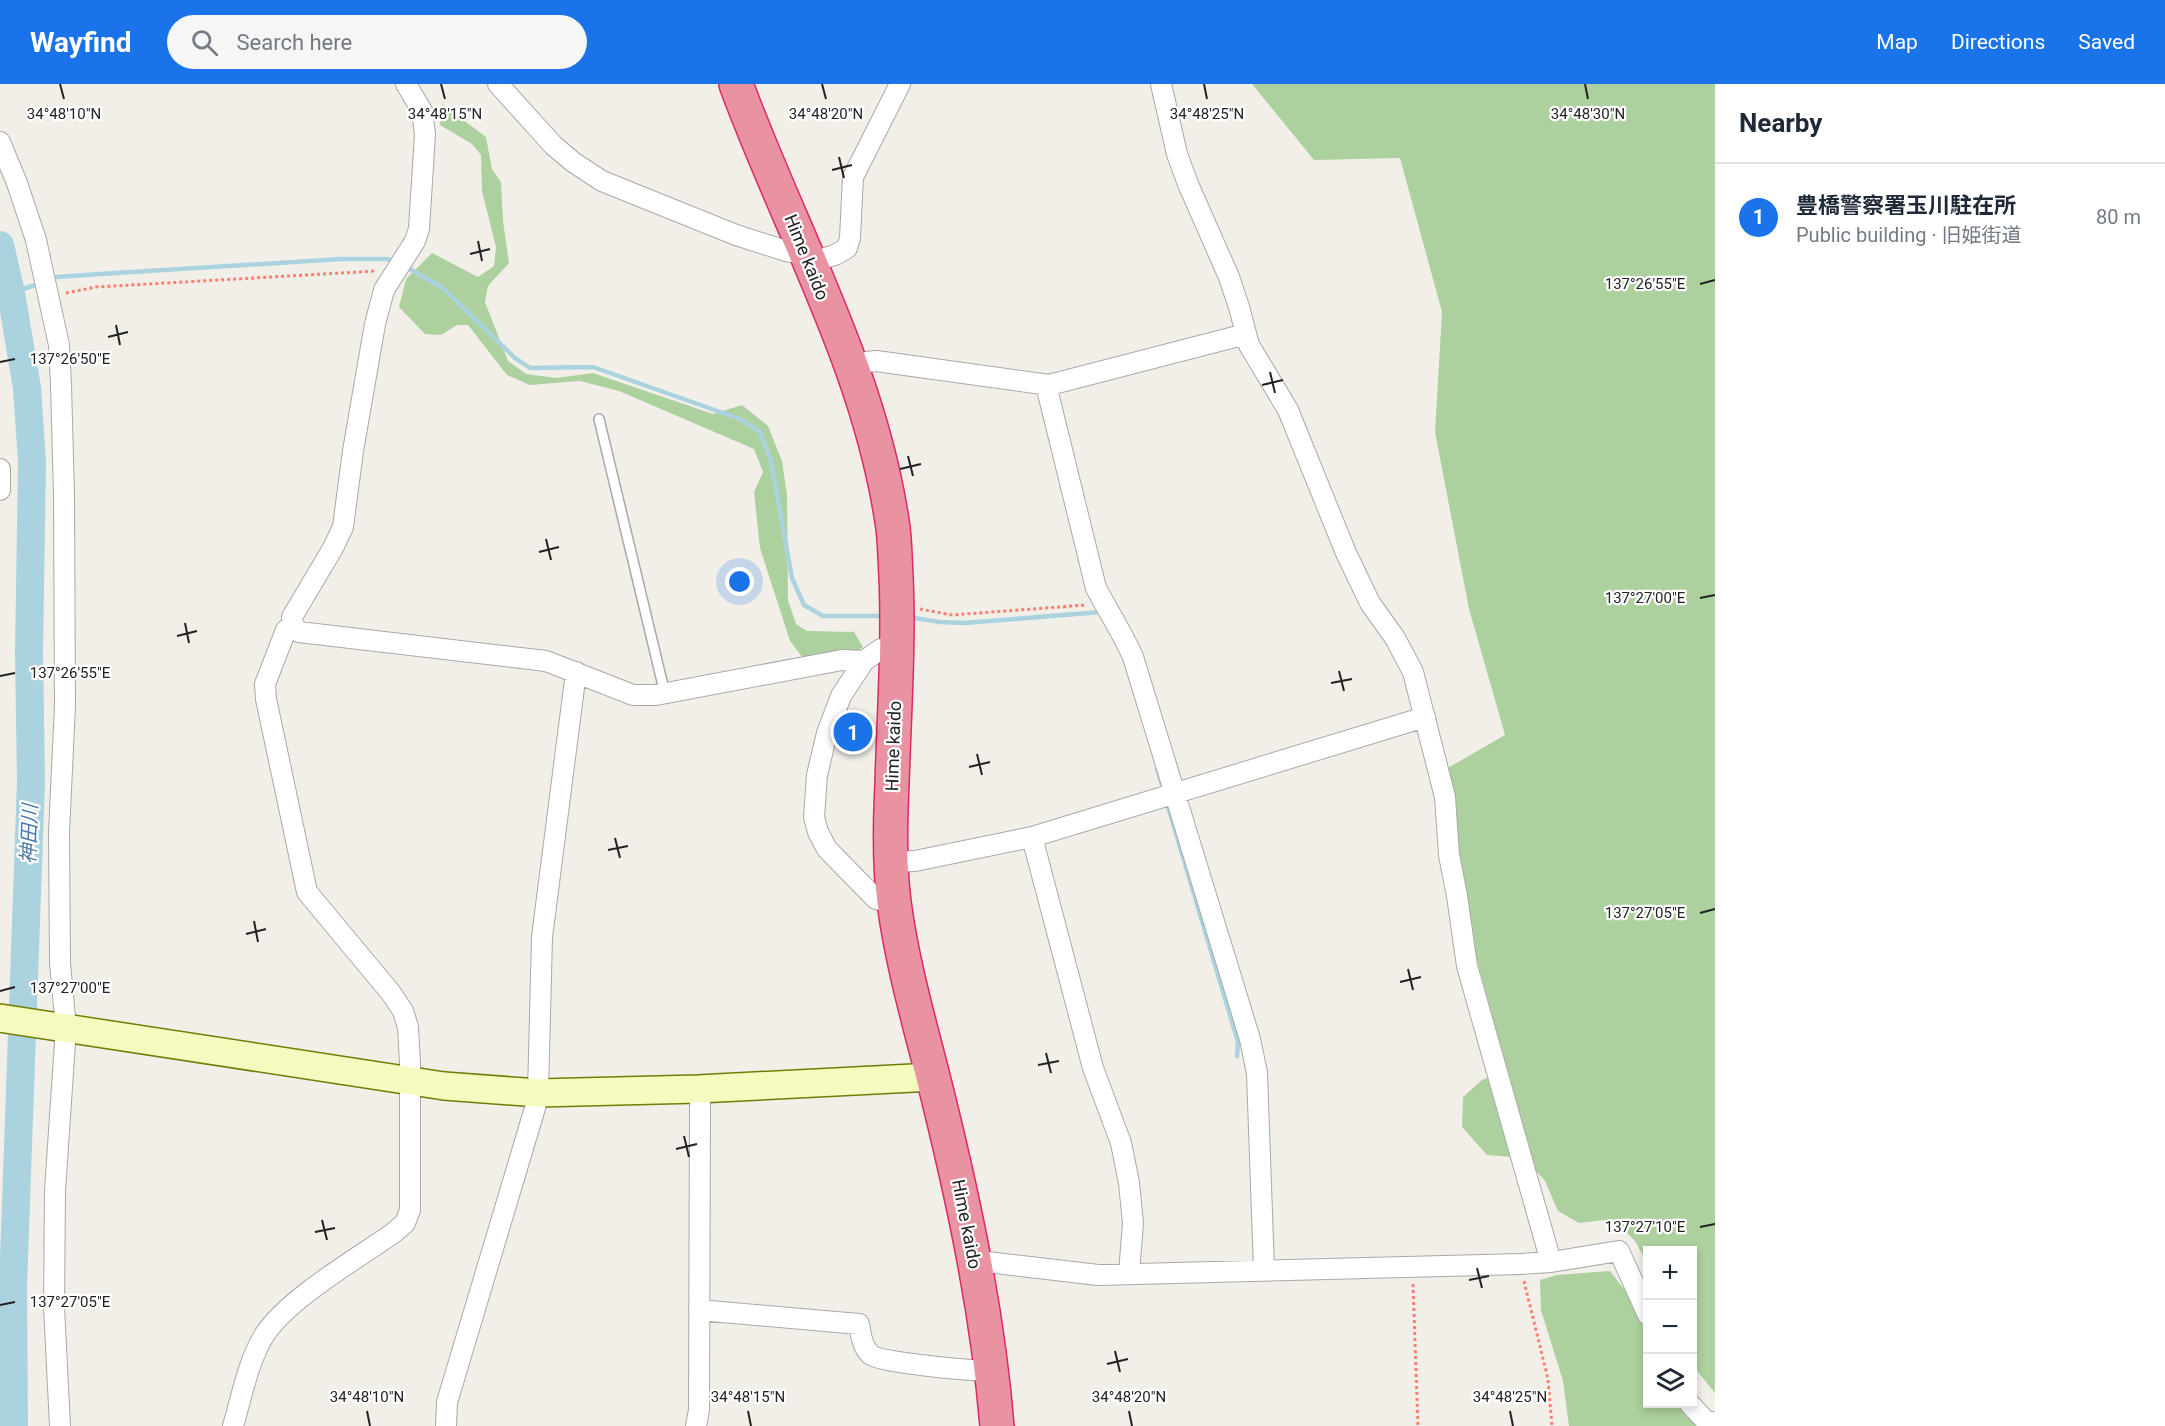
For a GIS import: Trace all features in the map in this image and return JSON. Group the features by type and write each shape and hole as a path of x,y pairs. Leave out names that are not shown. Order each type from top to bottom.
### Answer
{"highway":[{"name":"Hime kaido","path":"736,84 851,364 884,472 893,531 897,622 890,830 894,903 905,961 957,1174 975,1263 993,1371 997,1426"}],"street":[{"path":"406,84 422,111 425,134 419,229 415,241 384,290 375,324 353,451 343,527 292,617 293,625 299,632 546,661 633,695 665,694 842,660 864,661"},
{"path":"498,84 553,145 573,162 602,181 736,235 818,260 835,255 847,248 850,238 853,177 900,84"},
{"path":"1161,84 1177,154 1228,277 1249,345 1288,410 1346,553 1370,603 1395,638 1413,672 1445,797 1449,855 1467,966 1551,1262"},
{"path":"0,142 18,183 36,240 59,345 64,495 65,706 59,844 61,1027 55,1190 54,1307 60,1426"},
{"path":"851,364 876,361 1049,385 1246,334"},
{"path":"1049,385 1048,393 1093,576 1102,601 1122,631 1133,657 1168,795 1250,1039 1257,1073 1264,1270"},
{"path":"0,469 0,490"},
{"path":"894,903 876,899 827,849 818,832 814,817 817,775 827,733 841,696 864,661 881,649 897,622"},
{"path":"233,1426 254,1357 266,1333 292,1305 405,1223 410,1210 408,1027 403,1011 391,993 307,892 266,699 265,684 286,630 293,625"},
{"path":"446,1426 450,1390 538,1093 542,938 576,672"},
{"path":"891,862 915,861 1032,837 1425,717"},
{"path":"1032,837 1093,1068 1120,1143 1129,1183 1133,1223 1129,1273"},
{"path":"0,1018 444,1086 538,1093 698,1089 933,1077"},
{"path":"696,1426 699,1410 700,1103 698,1089"},
{"path":"975,1263 987,1262 1098,1275 1521,1264 1551,1262 1619,1251 1643,1306"},
{"path":"699,1310 860,1324 863,1344 872,1356 976,1371 993,1371"},
{"path":"1694,1408 1705,1420 1715,1423"}],"lane":[{"path":"600,419 665,694"}],"path":[{"path":"47,286 78,289 362,270 378,271 398,266"},
{"path":"897,622 952,615 1089,605 1102,601"},
{"path":"1521,1264 1548,1379 1552,1426"},
{"path":"1412,1266 1418,1426"}],"green space":[{"path":"1252,84 1715,84 1715,1393 1697,1371 1697,1246 1643,1246 1643,1256 1635,1241 1613,1219 1579,1223 1558,1211 1545,1181 1525,1158 1487,1155 1462,1127 1463,1097 1482,1080 1504,1071 1498,1037 1470,934 1446,769 1505,735 1469,609 1435,432 1442,312 1400,158 1314,160"},
{"path":"442,104 486,137 492,169 501,182 503,221 509,263 488,286 485,302 508,361 526,374 556,378 593,373 713,414 742,405 768,426 782,461 787,495 788,600 796,624 807,631 854,632 863,647 854,654 803,658 790,641 760,548 754,492 763,472 754,449 619,391 580,381 530,385 507,375 468,325 457,325 441,335 425,334 399,307 406,279 432,253 478,277 494,266 496,247 482,191 481,155 472,144 440,125"},
{"path":"1610,1271 1627,1293 1643,1326 1643,1408 1696,1408 1715,1426 1569,1426 1563,1381 1541,1310 1540,1280 1557,1275"}],"waterway":[{"name":"神田川","path":"0,245 11,293 27,388 32,462 29,653 31,781 13,1286 14,1426"},
{"path":"49,280 57,277 341,259 387,259 396,262"},
{"path":"404,266 443,288 515,358 530,368 593,367 740,419 760,432 771,461 792,578 804,605 823,616 884,616"},
{"path":"11,293 41,283"},
{"path":"908,617 965,623 1101,612 1101,614"},
{"path":"1157,768 1164,792"},
{"path":"1167,803 1238,1042 1237,1056"}],"place":[{"name":"豊橋警察署玉川駐在所","path":"853,732"}]}
